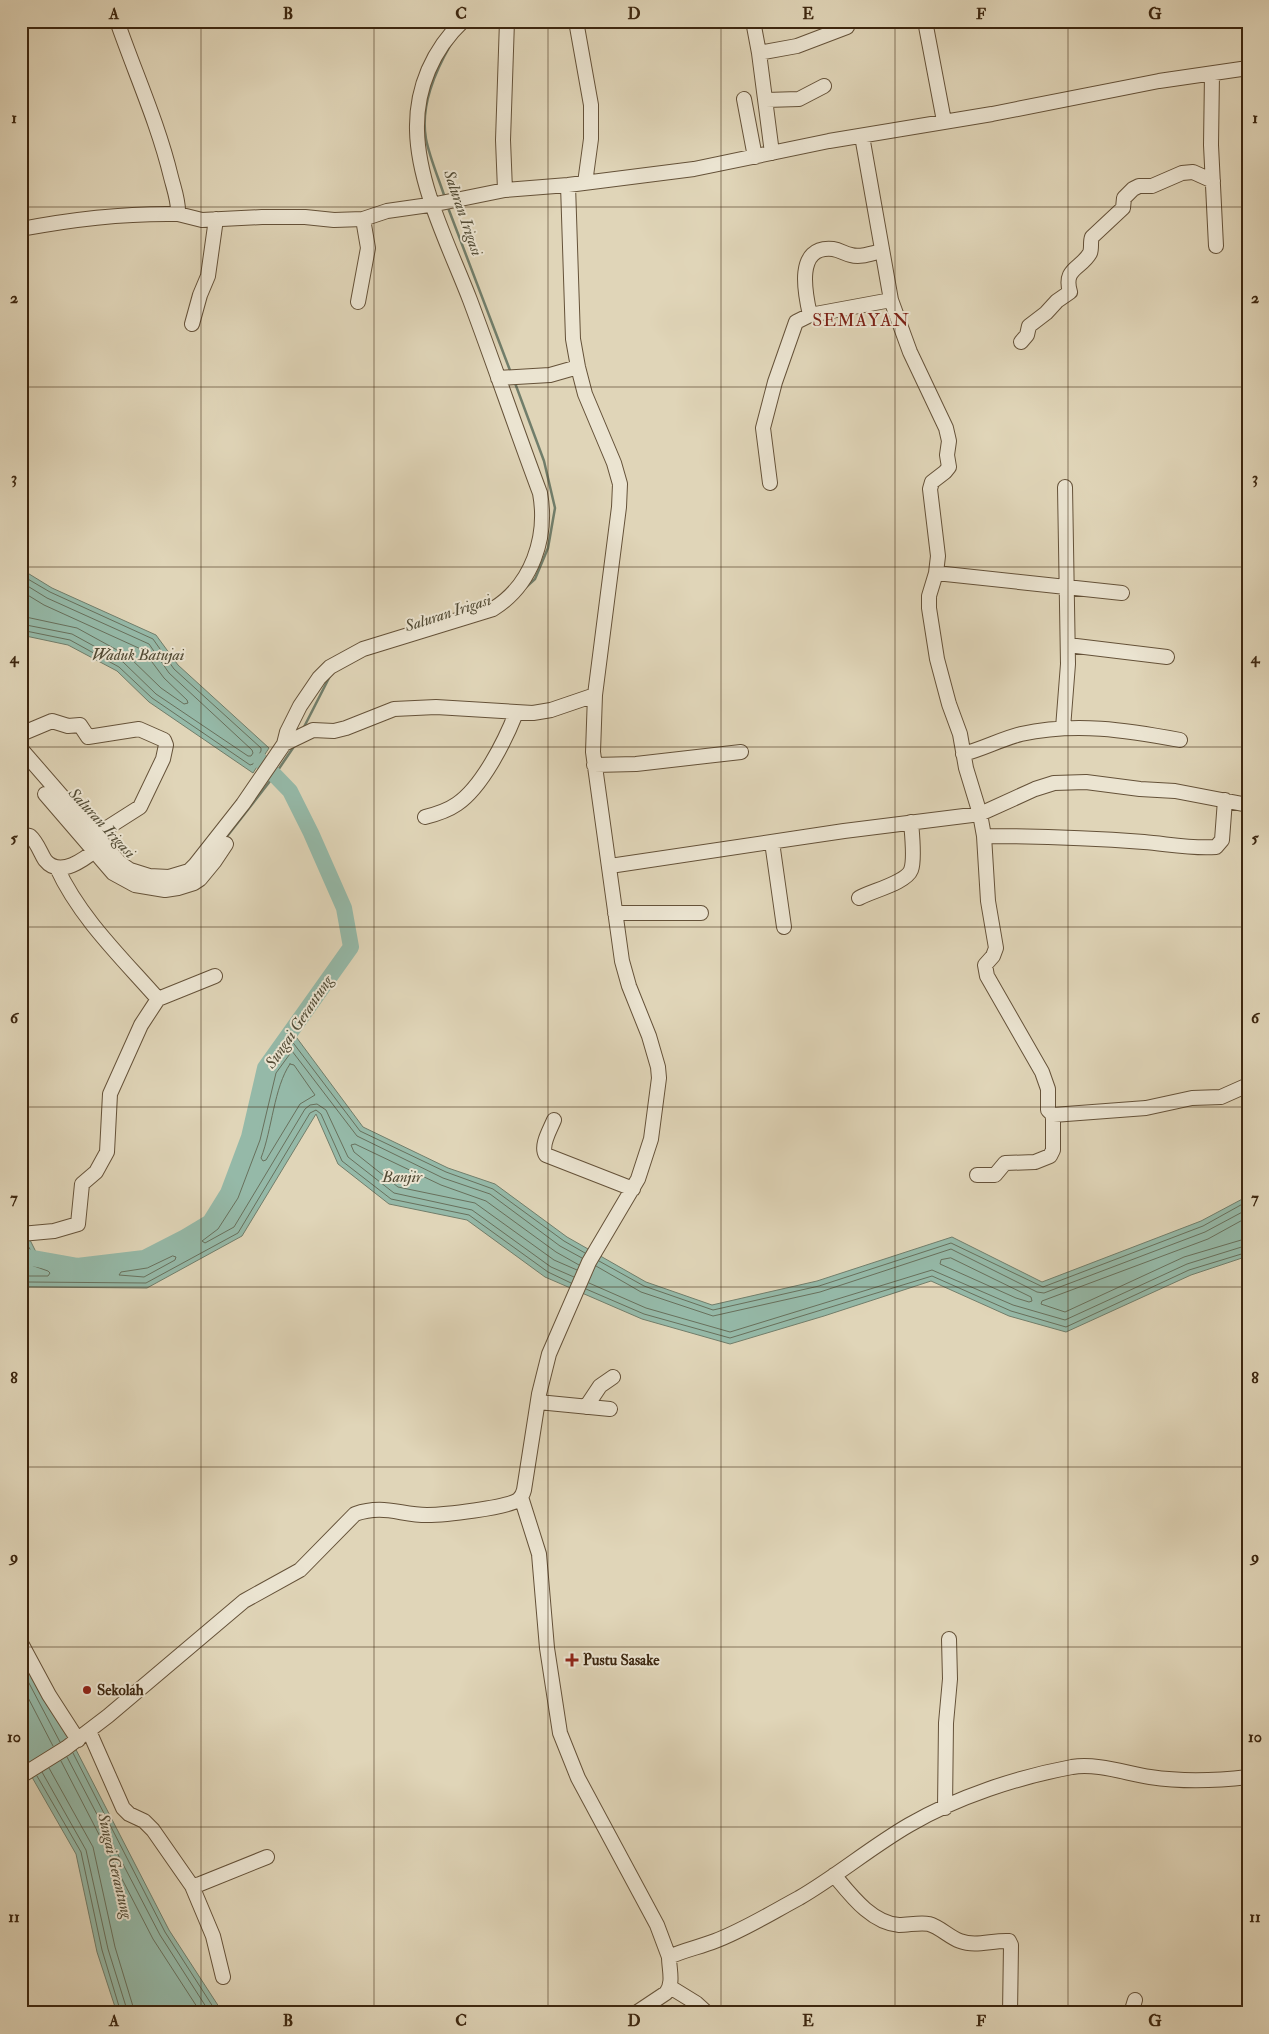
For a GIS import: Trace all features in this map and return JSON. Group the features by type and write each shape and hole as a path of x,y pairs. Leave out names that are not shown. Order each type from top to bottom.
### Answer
{"street":[{"path":"117,21 166,157 178,202 178,214"},
{"path":"291,741 287,732 300,706 319,678 330,667 363,648 492,609 510,596 528,574 535,555 542,525 541,501 532,470 498,378 419,149 417,121 421,93 439,49 463,21"},
{"path":"505,190 503,140 507,21"},
{"path":"576,21 591,105 590,144 585,183"},
{"path":"752,21 760,53 772,153"},
{"path":"925,21 944,121"},
{"path":"760,53 797,46 847,27"},
{"path":"21,229 72,220 148,214 178,214 198,220 262,216 334,220 363,218 387,211 505,190 568,185 694,169 1159,81 1248,68"},
{"path":"1212,74 1216,246"},
{"path":"766,100 800,99 824,86"},
{"path":"744,99 755,157"},
{"path":"862,136 891,300 910,352 948,434 948,467 945,472 932,482 930,492 937,539 936,573 928,602 933,642 949,704 960,734 963,754 980,814 984,836 988,901 996,948 993,956 985,965 986,973 1042,1072 1048,1089 1048,1110 1053,1115 1053,1150 1050,1156 1035,1162 1005,1163 995,1175 977,1175"},
{"path":"1021,342 1027,335 1029,326 1070,292 1067,284 1070,275 1090,252 1092,237 1123,208 1124,198 1127,194 1136,187 1152,186 1179,174 1189,172 1213,181"},
{"path":"21,1776 49,1760 135,1695 215,1624 244,1602 300,1570 355,1514 364,1511 388,1509 430,1515 506,1505 521,1497 524,1490 538,1402 549,1354 586,1269 633,1189 643,1168 651,1139 659,1078 652,1046 629,986 622,961 610,866 594,765 595,695 619,507 620,484 614,463 596,423 578,367 573,339 568,185"},
{"path":"358,302 368,248 363,218"},
{"path":"192,324 208,276 216,219"},
{"path":"810,315 804,273 811,256 826,249 835,249 854,256 882,251"},
{"path":"770,483 763,428 764,419 794,326 799,320 810,315 891,300"},
{"path":"498,378 550,375 578,367"},
{"path":"1063,728 1068,679 1065,486"},
{"path":"936,573 1122,593"},
{"path":"1068,645 1167,657"},
{"path":"209,857 230,818 291,741 313,730 334,731 346,728 394,709 436,707 516,713 550,710 595,695"},
{"path":"425,817 438,814 457,804 471,791 494,759 507,736 516,713"},
{"path":"21,734 55,721 68,726 80,725 88,737 138,729 160,737 166,745 163,759 140,807 99,845 72,865 57,868 46,861 30,836 21,834"},
{"path":"963,754 1012,736 1063,728 1099,727 1180,740"},
{"path":"21,750 99,845"},
{"path":"594,765 636,764 741,752"},
{"path":"610,866 911,822 980,814 1044,785 1063,782 1086,782 1140,789 1175,791 1248,805"},
{"path":"46,794 120,863 142,875 176,876 189,871 226,844"},
{"path":"984,836 1039,836 1216,847 1222,840 1225,800"},
{"path":"859,898 903,878 910,872 912,860 911,822"},
{"path":"772,842 784,927"},
{"path":"57,868 66,888 81,910 158,998"},
{"path":"615,913 701,913"},
{"path":"21,1234 54,1231 78,1224 82,1184 96,1172 107,1152 110,1094 141,1024 158,998 215,976"},
{"path":"1053,1115 1146,1108 1192,1098 1221,1096 1248,1085"},
{"path":"554,1120 544,1145 546,1155 633,1189"},
{"path":"586,1407 600,1386 613,1377"},
{"path":"538,1402 610,1409"},
{"path":"521,1497 539,1554 547,1648 560,1733 578,1778 654,1920 668,1957 670,1987 666,1994 636,2013"},
{"path":"945,1808 946,1723 950,1679 949,1639"},
{"path":"21,1643 49,1696 81,1737 123,1808 144,1821 153,1830 192,1886 213,1936 223,1977"},
{"path":"668,1957 723,1938 799,1898 905,1827 1004,1783 1074,1767 1088,1766 1192,1781 1248,1777"},
{"path":"192,1886 267,1857"},
{"path":"834,1875 864,1908 879,1919 897,1925 932,1925 948,1935 969,1944 1008,1941 1011,1945 1010,2013"},
{"path":"670,1987 707,2013"}],"water":[{"name":"Waduk Batujai","path":"21,569 52,588 156,635 178,665 269,748 253,773 149,702 117,671 68,645 21,635"},
{"name":"Banjir","path":"291,1030 363,1127 448,1168 495,1184 567,1237 646,1282 712,1305 817,1281 952,1237 1042,1282 1201,1221 1248,1196 1248,1256 1191,1275 1066,1332 1009,1316 931,1281 730,1344 642,1319 545,1277 467,1220 389,1204 338,1164 316,1114 242,1236 147,1288 29,1287 21,1294 21,1226 23,1226 39,1258 77,1266 144,1258 210,1222 228,1193 249,1137 265,1068"},
{"path":"21,1643 169,1930 223,2013 117,2013 97,1952 76,1854 21,1758"}],"waterway":[{"name":"Saluran Irigasi","path":"445,198 426,139 425,114 434,78 451,44"},
{"name":"Saluran Irigasi","path":"447,205 511,373"},
{"name":"Saluran Irigasi","path":"515,383 544,461 555,508 548,548 535,579 525,588"},
{"name":"Saluran Irigasi","path":"304,727 330,676"},
{"name":"Saluran Irigasi","path":"225,839 274,776 295,745"},
{"name":"Sungai Gerantung","path":"21,1256 77,1266 144,1258 210,1222 228,1193 249,1137 265,1068 351,947 344,908 311,833 290,791 261,761"}],"place":[{"name":"Pustu Sasake","path":"572,1660"},
{"name":"Sekolah","path":"87,1690"}],"district":[{"name":"SEMAYAN","path":"861,320"}]}
